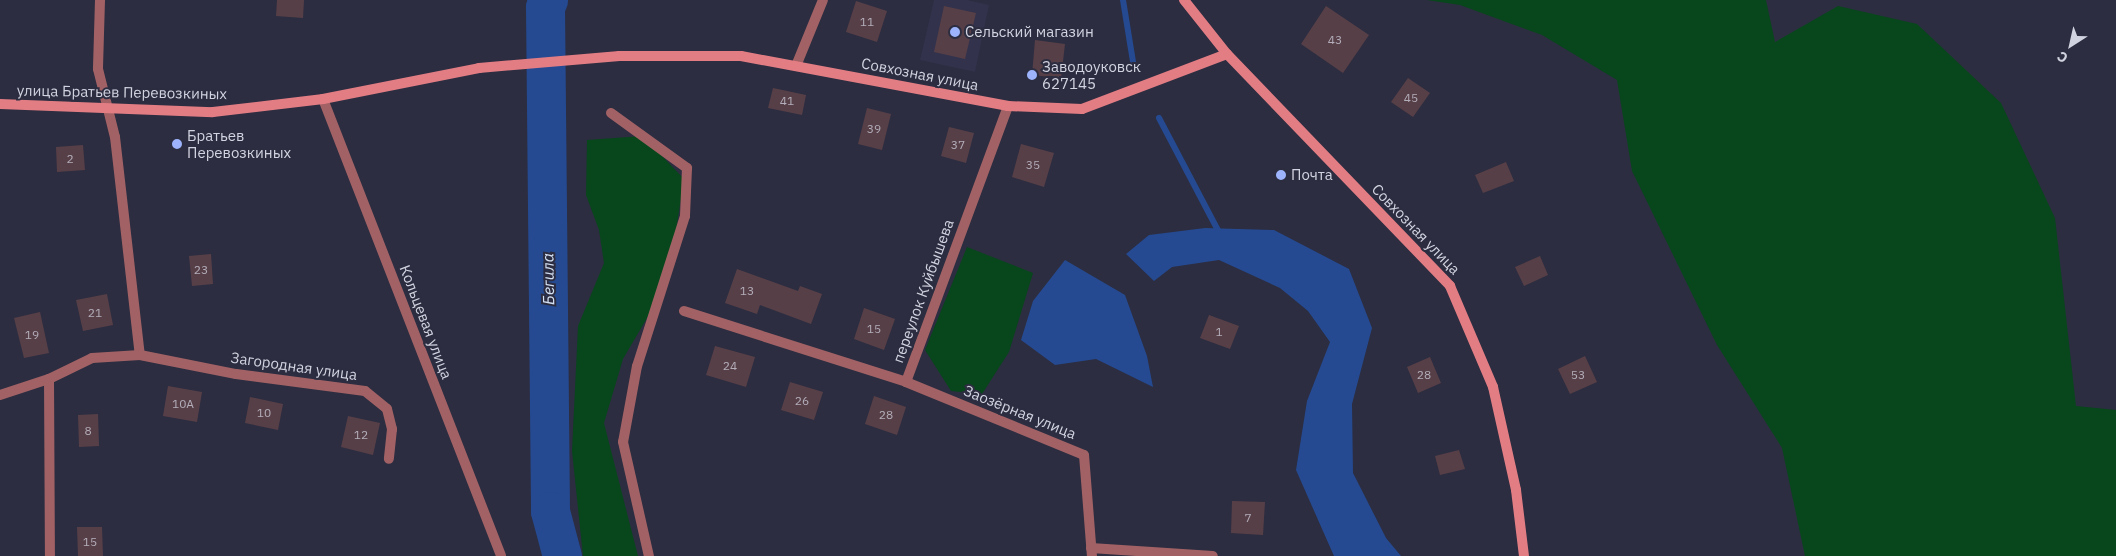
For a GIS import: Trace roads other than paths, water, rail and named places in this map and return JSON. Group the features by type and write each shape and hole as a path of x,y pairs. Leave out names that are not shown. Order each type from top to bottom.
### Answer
{"street":[{"path":"100,0 98,69 115,137 140,355"},
{"path":"796,66 823,0"},
{"name":"Совхозная улица","path":"1184,0 1227,54 1450,286 1493,387 1516,490 1524,556"},
{"name":"Совхозная улица","path":"479,68 598,57 741,56 1008,106 1082,109 1227,54"},
{"name":"улица Братьев Перевозкиных","path":"0,104 108,106 213,112 323,99 479,68"},
{"name":"Кольцевая улица","path":"323,99 501,556"},
{"name":"переулок Куйбышева","path":"684,311 906,382 1008,106"},
{"path":"611,113 687,168 685,216 637,366 623,442 650,556"},
{"name":"Загородная улица","path":"0,395 49,379 92,358 140,355 236,374 365,391 387,409 392,429 389,459"},
{"path":"49,379 50,556"},
{"name":"Заозёрная улица","path":"906,382 1084,455 1091,552"},
{"path":"1091,552 1213,556"}],"water":[{"path":"1205,228 1274,230 1349,269 1372,328 1352,404 1353,473 1386,538 1401,556 1334,556 1296,470 1307,401 1330,342 1308,311 1280,288 1219,260 1172,267 1154,281 1126,254 1149,235"},
{"path":"1065,260 1125,295 1147,356 1153,387 1096,359 1055,365 1021,340 1033,301"}],"waterway":[{"name":"Бегила","path":"548,0 545,7 550,511 562,556"},
{"path":"1123,0 1134,68"},
{"path":"1159,118 1220,234"}],"place":[{"name":"Сельский магазин","path":"955,32"},
{"name":"Заводоуковск 627145","path":"1032,75"},
{"name":"Братьев Перевозкиных","path":"177,144"},
{"name":"Почта","path":"1281,175"}]}
